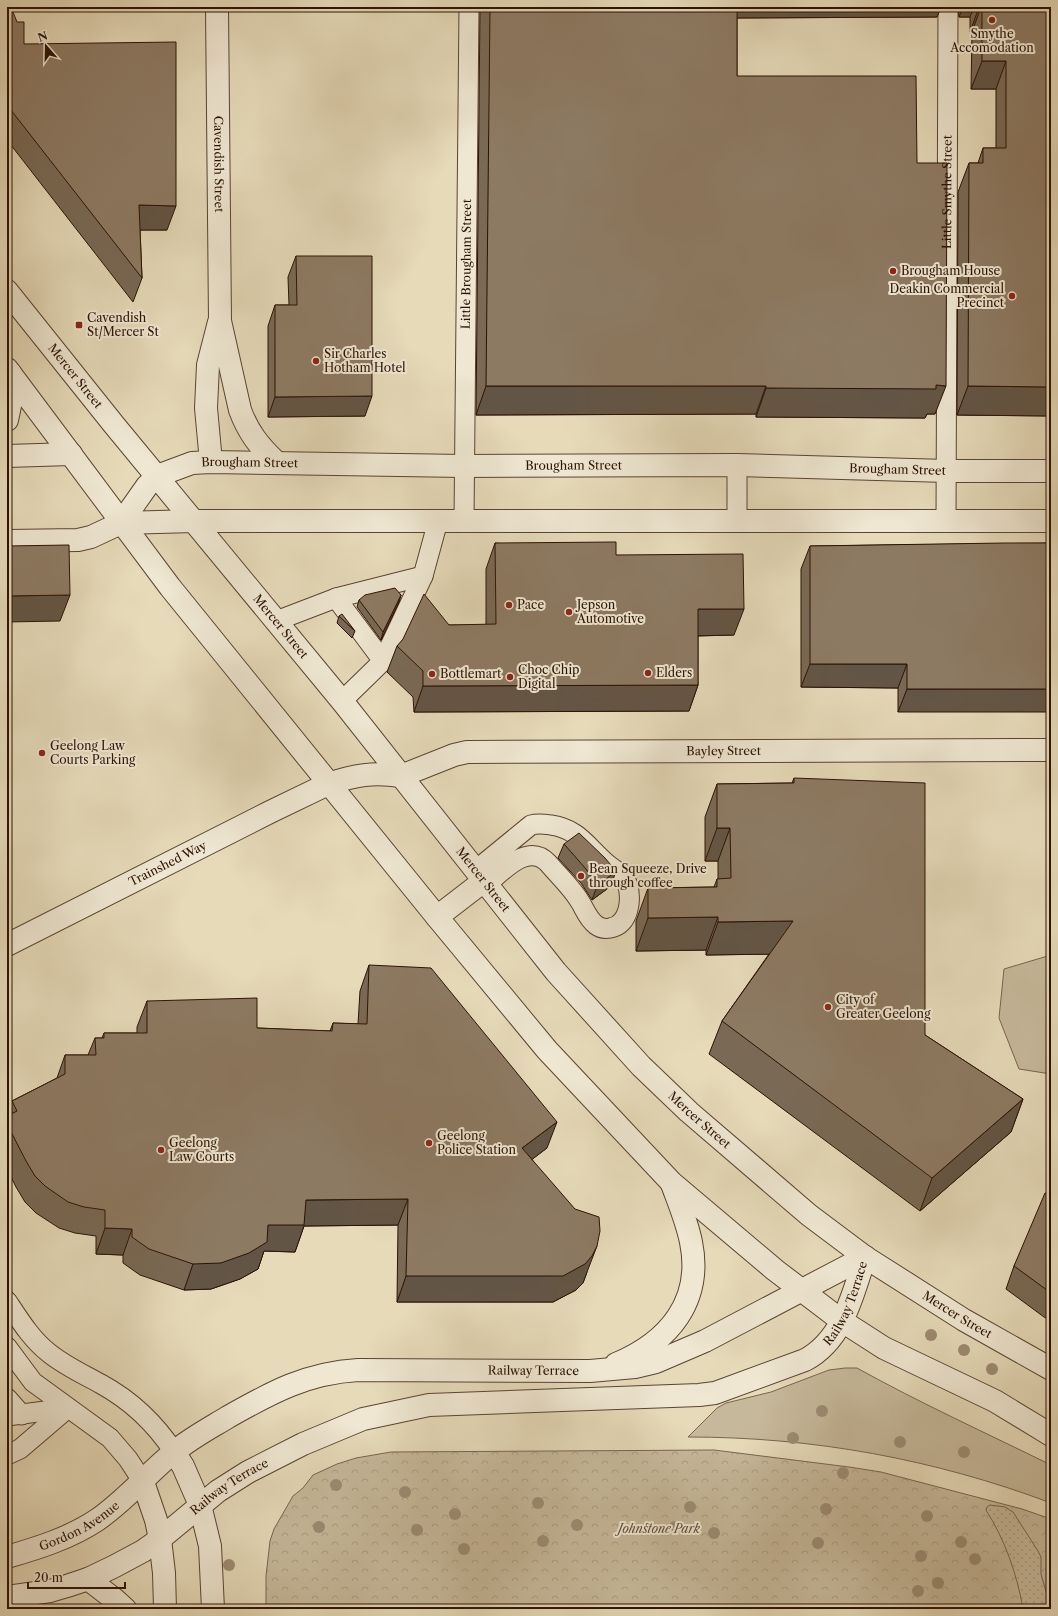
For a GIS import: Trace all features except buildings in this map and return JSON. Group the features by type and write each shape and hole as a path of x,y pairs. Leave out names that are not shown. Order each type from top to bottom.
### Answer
{"street":[{"name":"Cavendish Street","path":"218,7 220,321 244,422 260,446 276,462"},
{"name":"Mercer Street","path":"7,291 342,701 556,972 641,1066 689,1112 809,1215 865,1257 964,1320 1051,1369"},
{"name":"Cavendish Street","path":"211,462 206,408 208,365 220,321"},
{"path":"7,420 12,396 8,371"},
{"path":"8,371 170,587 436,917 547,1050 672,1183 801,1290 842,1321 884,1348 995,1401 1051,1435"},
{"path":"7,456 71,454"},
{"name":"Brougham Street","path":"121,523 147,486 157,476 192,463 276,462 464,466 737,465 947,471 1051,471"},
{"path":"7,541 78,540 121,523 195,521 1051,521"},
{"name":"Bayley Street","path":"401,776 435,761 458,753 467,752 1051,750"},
{"name":"Trainshed Way","path":"7,946 328,784 368,773 401,776"},
{"path":"436,917 483,878"},
{"path":"590,1370 603,1368 635,1355 659,1338 683,1311 692,1287 693,1270 691,1244 686,1220 672,1183"},
{"name":"Railway Terrace","path":"143,1482 174,1452 198,1435 274,1392 292,1384 326,1373 358,1370 590,1370 635,1368 663,1360 705,1341 865,1257"},
{"name":"Railway Terrace","path":"160,1539 218,1490 270,1460 316,1438 363,1419 385,1413 429,1405 678,1396 714,1393 813,1356 825,1346 842,1321 865,1257"},
{"path":"174,1452 183,1466 200,1505 210,1546 213,1609"},
{"path":"143,1482 156,1520 160,1539 164,1573 165,1609"},
{"name":"Gordon Avenue","path":"7,1557 52,1542 95,1521 123,1501 143,1482"},
{"path":"7,1597 50,1591 88,1579 127,1560 160,1539"},
{"path":"88,1579 125,1609"}],"lane":[{"name":"Little Brougham Street","path":"464,520 469,7"},
{"name":"Little Smythe Street","path":"946,522 948,7"},
{"path":"737,465 738,521"},
{"path":"342,701 383,661 423,576 438,521"},
{"path":"276,621 336,598 423,576"},
{"path":"336,598 383,661"},
{"path":"537,824 557,826 568,829 577,834 605,862 624,877 628,886 629,904 624,919 618,925 608,929 599,928 585,913 579,900 548,863 542,858 534,855 519,858 483,878 531,825 537,824"},
{"path":"7,1301 24,1327 48,1352 70,1368 102,1385 147,1418 157,1428 174,1452"},
{"path":"7,1347 33,1382 110,1438 128,1460 143,1482"},
{"path":"7,1398 14,1416 68,1408"},
{"path":"7,1455 20,1449 68,1408"}],"green space":[{"path":"1051,955 1051,1074 1019,1069 999,1018 1004,969"},
{"path":"857,1368 929,1406 1051,1465 1051,1503 962,1474 872,1454 827,1446 781,1441 688,1437 717,1408 726,1403 771,1392 829,1370"},
{"name":"Johnstone Park","path":"714,1450 881,1472 1022,1509 1051,1519 1051,1609 266,1609 266,1576 270,1541 274,1529 293,1496 303,1488 313,1475 337,1464 356,1458 391,1452"},
{"path":"990,1505 1005,1507 1013,1512 1038,1551 1041,1557 1041,1574 1051,1609 1023,1609 1014,1570 999,1533 986,1510"}],"place":[{"name":"Smythe Accomodation","path":"992,20"},
{"name":"Brougham House","path":"893,271"},
{"name":"Deakin Commercial Precinct","path":"1012,296"},
{"name":"Cavendish St/Mercer St","path":"79,325"},
{"name":"Sir Charles Hotham Hotel","path":"316,361"},
{"name":"Pace","path":"509,605"},
{"name":"Jepson Automotive","path":"569,612"},
{"name":"Elders","path":"648,673"},
{"name":"Bottlemart","path":"432,674"},
{"name":"Choc Chip Digital","path":"510,677"},
{"name":"Geelong Law Courts Parking","path":"42,753"},
{"name":"Bean Squeeze, Drive through coffee","path":"581,876"},
{"name":"City of Greater Geelong","path":"828,1007"},
{"name":"Geelong Police Station","path":"429,1143"},
{"name":"Geelong Law Courts","path":"161,1150"}]}
